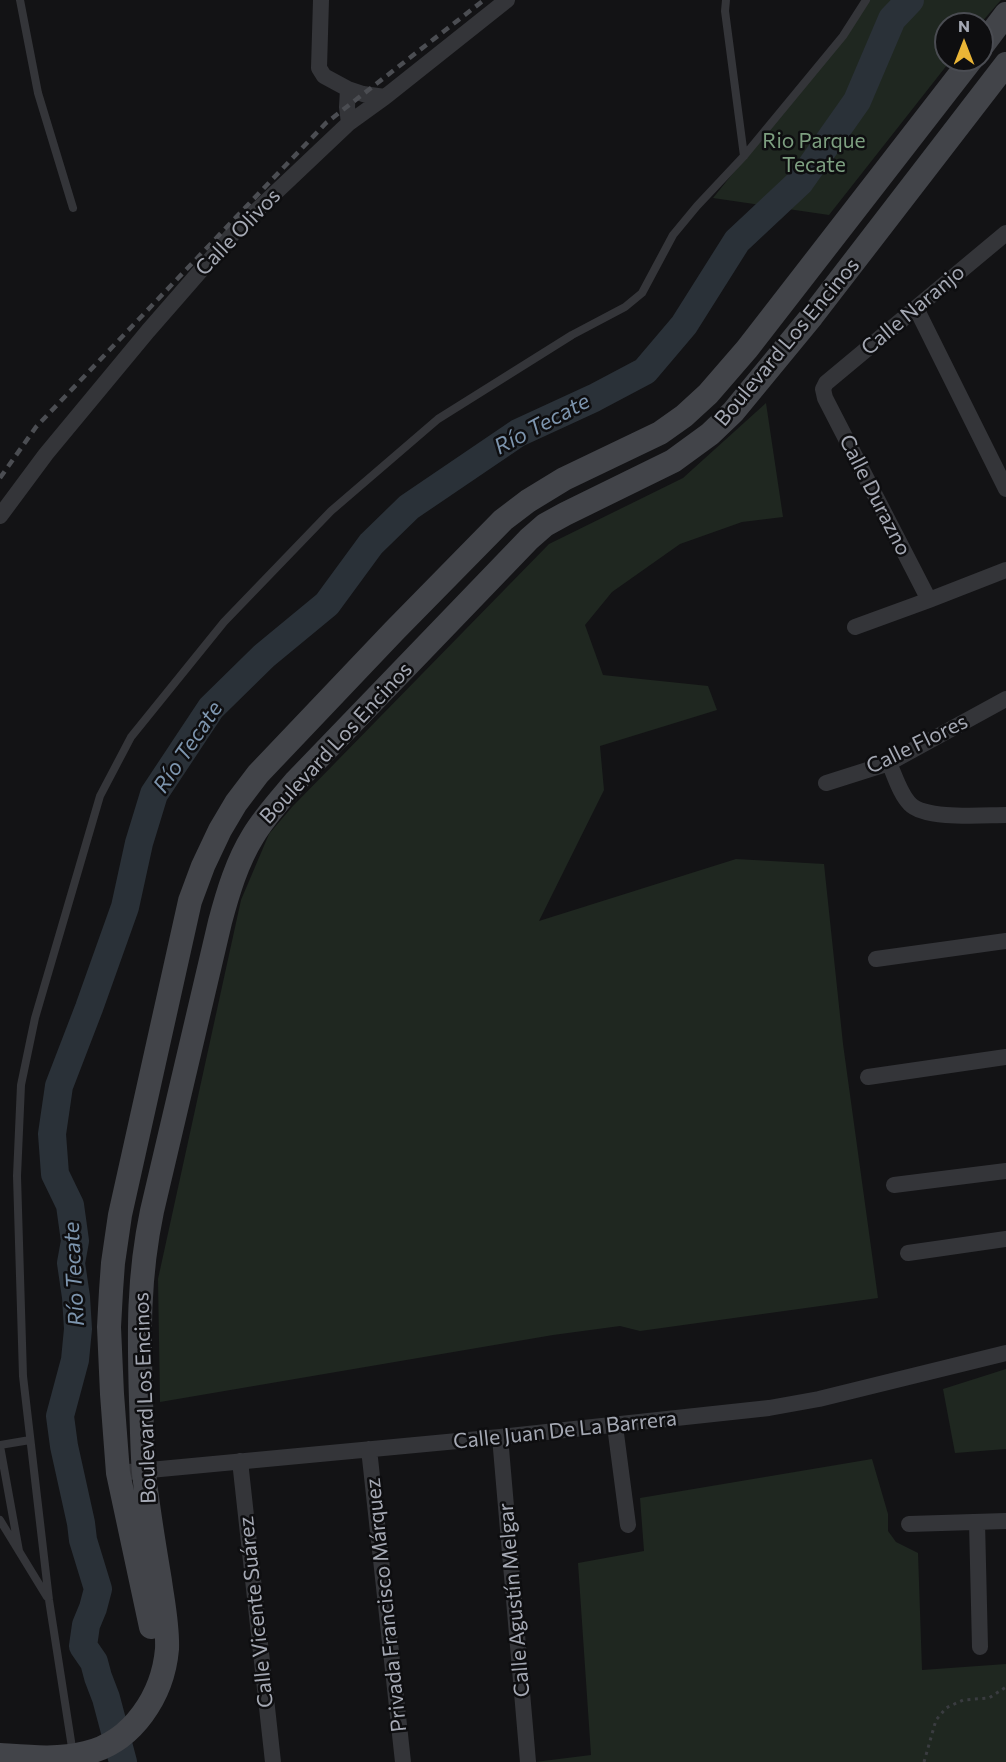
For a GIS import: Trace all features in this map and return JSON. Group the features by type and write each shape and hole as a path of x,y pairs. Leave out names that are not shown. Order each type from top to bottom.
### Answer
{"main road":[{"path":"994,30 1006,14"},
{"name":"Boulevard Los Encinos","path":"143,1700 159,1686 165,1668 167,1647 144,1471 139,1339 145,1248 220,922 228,892 253,836 266,816 296,781 529,539 546,525 565,514 673,461 710,434 733,412 812,316 1006,64"},
{"name":"Boulevard Los Encinos","path":"0,1741 80,1747 106,1746 132,1727 143,1700 150,1666 151,1625 118,1473 109,1327 112,1263 120,1215 190,901 203,866 220,831 258,774 503,520 528,501 564,479 660,434 708,394 747,349 962,72"},
{"path":"786,299 812,316"},
{"name":"Boulevard Los Encinos","path":"0,1755 53,1758 80,1747"}],"street":[{"path":"321,0 319,68 324,76 348,89 385,97"},
{"name":"Calle Olivos","path":"0,516 46,454 148,331 237,229 350,123 507,0"},
{"path":"348,89 347,107 350,123"},
{"name":"Calle Naranjo","path":"822,389 826,382 1006,233"},
{"path":"916,308 1006,489"},
{"name":"Calle Durazno","path":"822,389 929,600"},
{"path":"855,627 1006,570"},
{"name":"Calle Flores","path":"826,783 889,763 1006,699"},
{"path":"889,763 910,805 919,810 948,815 1006,815"},
{"path":"876,958 1006,941"},
{"path":"868,1077 1006,1057"},
{"path":"894,1185 1006,1171"},
{"path":"908,1253 1006,1239"},
{"name":"Calle Juan De La Barrera","path":"118,1473 735,1413 819,1399 1006,1353"},
{"path":"615,1426 628,1525"},
{"name":"Calle Agustín Melgar","path":"500,1437 528,1762"},
{"name":"Privada Francisco Márquez","path":"369,1449 403,1762"},
{"name":"Calle Vicente Suárez","path":"240,1461 273,1762"},
{"path":"909,1524 1006,1521"},
{"path":"977,1522 980,1647"}],"lane":[{"path":"20,0 38,93 73,208"},
{"path":"726,0 725,11 744,156"},
{"path":"80,1747 49,1600 30,1440 23,1376 17,1176 21,1085 35,1018 100,795 131,737 224,622 331,511 438,419 572,335 625,307 642,293 673,235 744,156 843,36 866,0"},
{"path":"19,1551 0,1446 30,1440"},
{"path":"0,1520 49,1600"}],"path":[{"path":"924,1762 936,1720 946,1708 963,1700 989,1698 1006,1687"}],"green space":[{"name":"Rio Parque Tecate","path":"869,0 1001,0 990,12 934,12 934,72 942,72 829,215 713,198 844,36"},
{"path":"766,403 783,517 742,522 680,544 612,592 585,625 603,675 708,686 717,710 600,746 604,790 539,921 736,859 824,864 843,1044 878,1298 640,1331 620,1326 553,1335 160,1402 158,1279 241,900 269,834 292,807 549,544 683,478"},
{"path":"1006,1369 1006,1449 955,1453 943,1389"},
{"path":"872,1459 888,1514 888,1531 896,1542 918,1553 922,1670 1006,1664 1006,1762 535,1762 591,1755 578,1563 644,1551 640,1498"}],"waterway":[{"name":"Río Tecate","path":"123,1762 94,1662 83,1646 86,1625 98,1589 83,1540 60,1416 75,1360 78,1329 71,1263 75,1241 70,1205 55,1174 52,1134 59,1086 125,907 139,843 154,794 211,708 264,656 327,604 371,544 409,507 518,433 594,398 645,371 684,325 737,241 800,182 857,101 892,19 910,0"}],"railway":[{"path":"0,478 36,427 326,123 484,0"}]}
